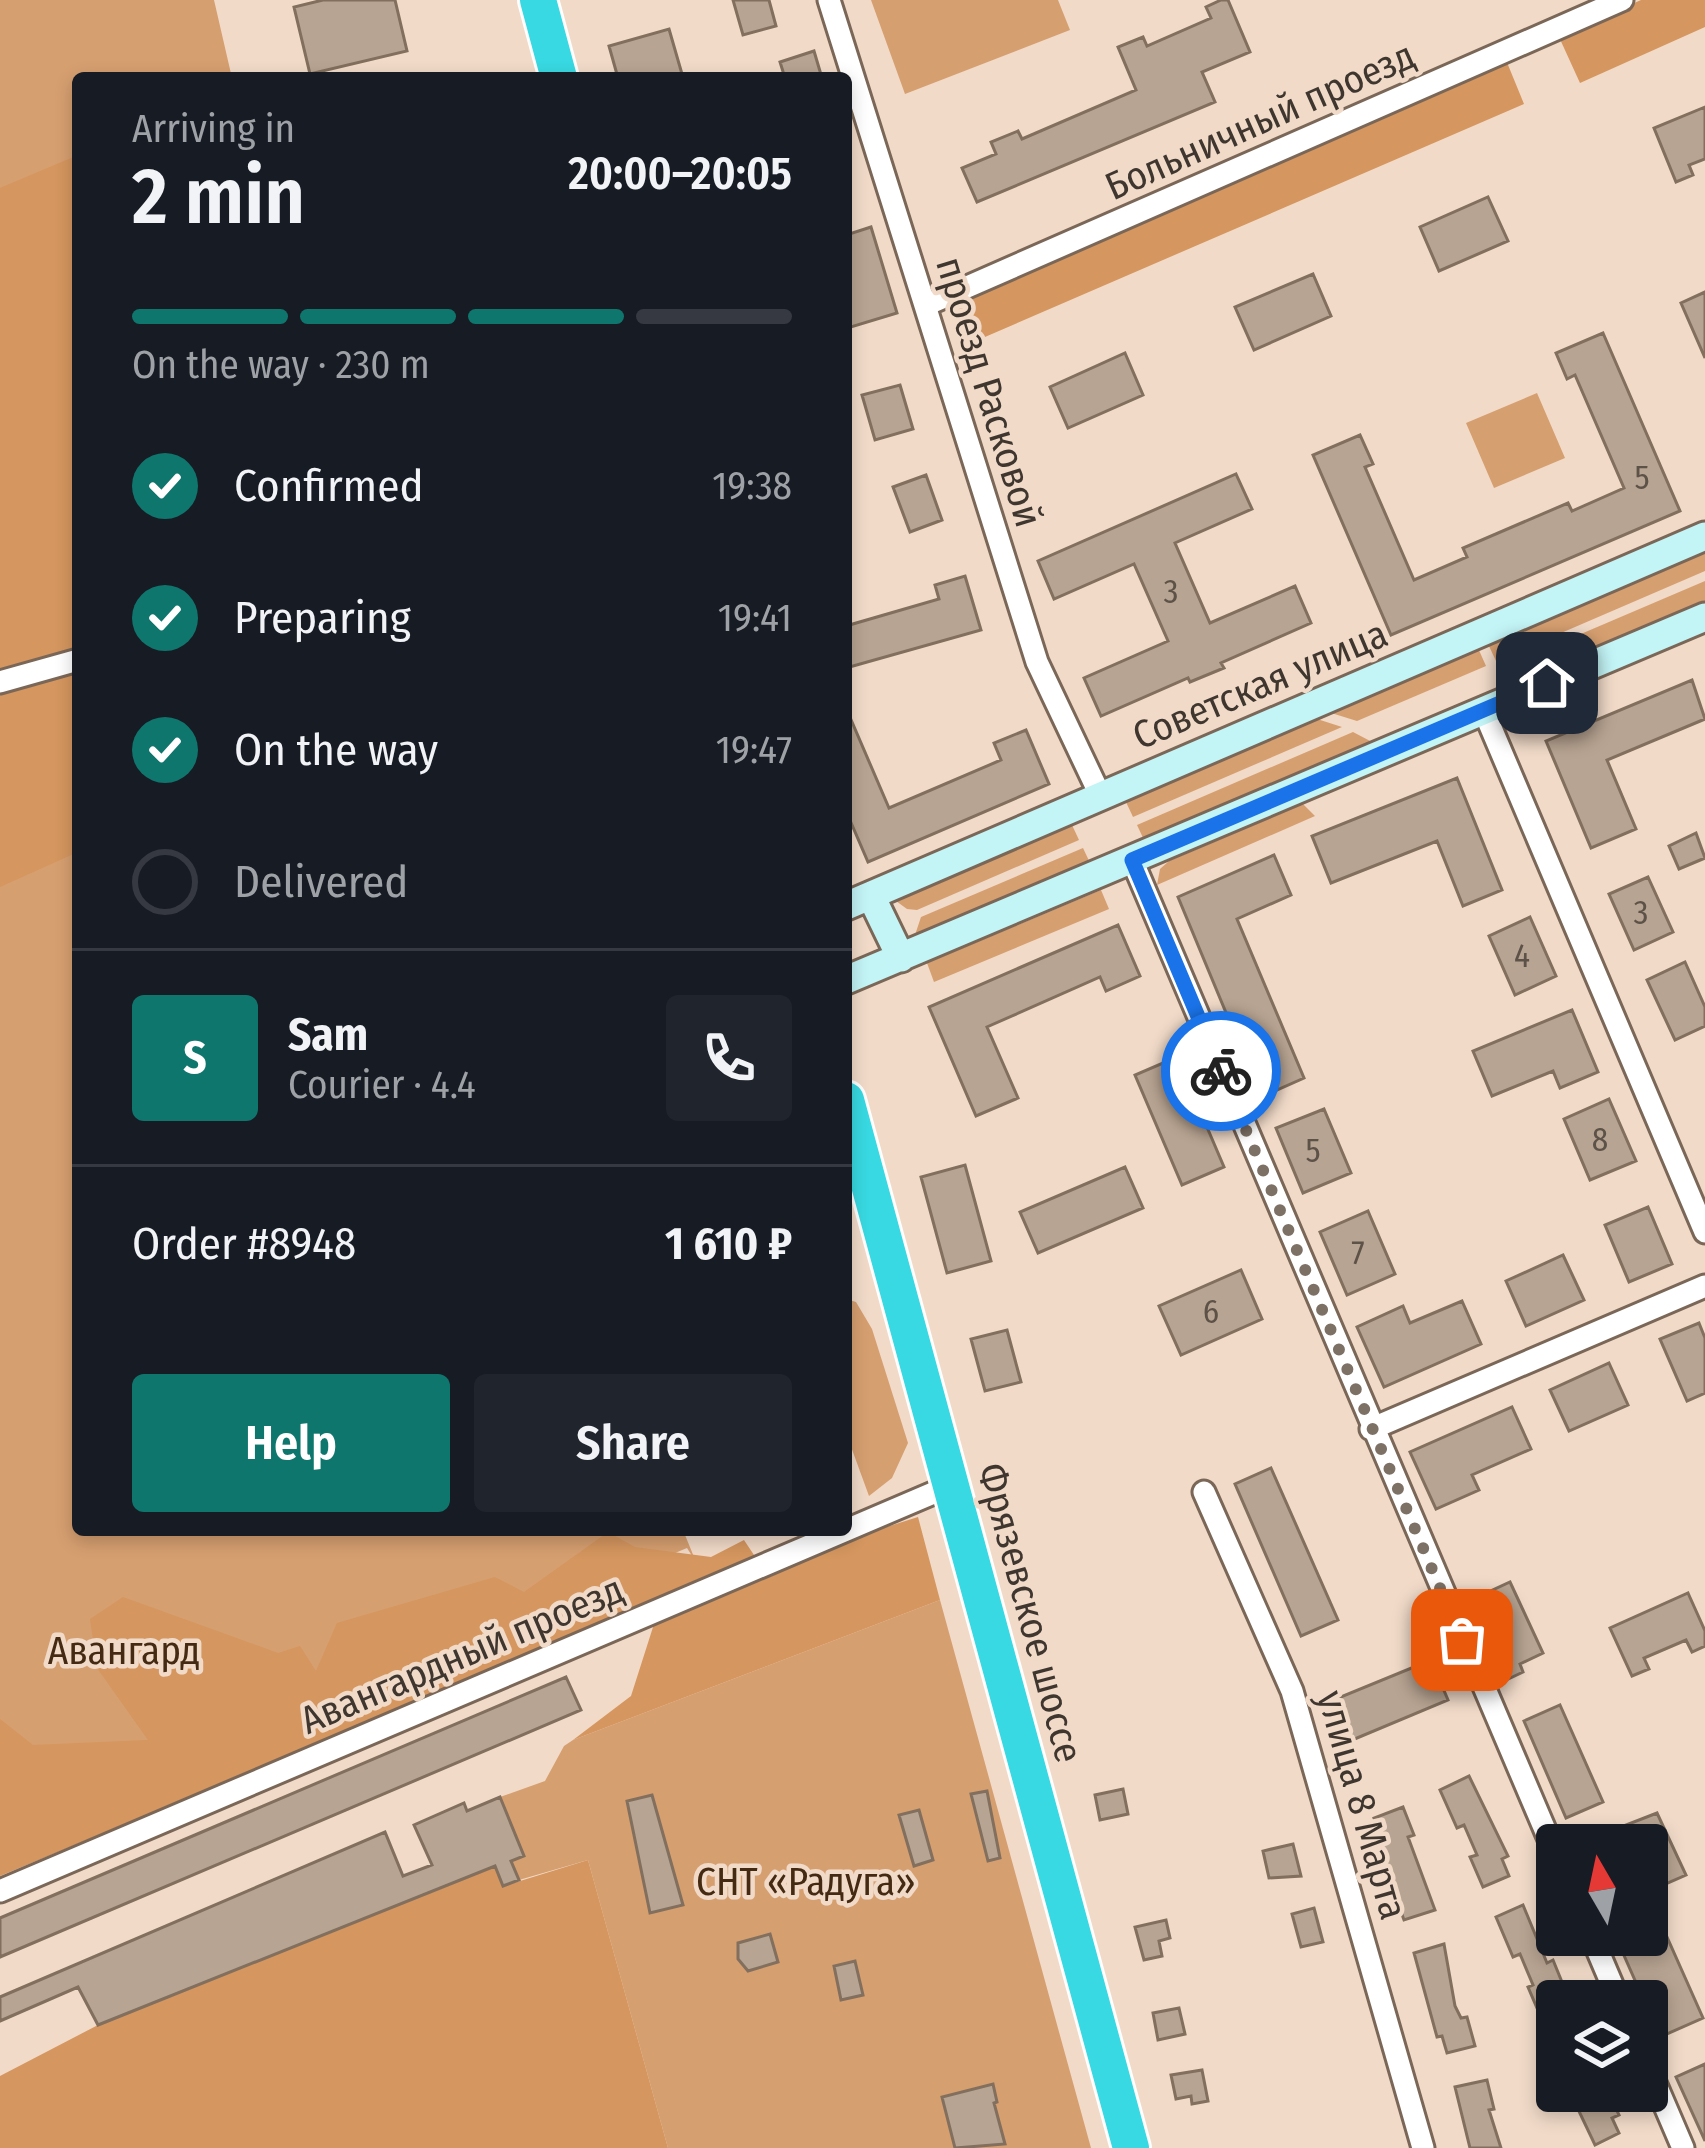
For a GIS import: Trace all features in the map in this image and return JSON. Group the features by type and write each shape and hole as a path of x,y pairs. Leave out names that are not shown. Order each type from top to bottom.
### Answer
{"highway":[{"path":"538,0 557,72"},
{"name":"Фрязевское шоссе","path":"852,1122 1131,2148"}],"main road":[{"name":"Советская улица","path":"858,901 1705,536"},
{"path":"852,978 1705,617"},
{"path":"858,901 901,958"}],"street":[{"name":"проезд Расковой","path":"830,0 1037,662 1101,797"},
{"name":"Больничный проезд","path":"926,305 1622,0"},
{"path":"0,682 72,662"},
{"path":"1483,709 1705,1232"},
{"path":"1132,860 1542,1824"},
{"path":"1371,1429 1705,1286"},
{"name":"Авангардный проезд","path":"852,1529 952,1486"},
{"name":"улица 8 Марта","path":"1204,1492 1292,1691 1423,2148"},
{"name":"Авангардный проезд","path":"0,1891 834,1536"},
{"path":"1668,2112 1684,2148"}],"green space":[{"name":"Авангард","path":"0,0 214,0 231,72 72,72 72,1536 685,1536 696,1562 687,1548 0,1833"},
{"path":"871,0 1058,0 1070,30 905,94"},
{"path":"1641,0 1705,0 1705,27 1580,83 1559,37"},
{"path":"1506,60 1524,104 964,346 947,302"},
{"path":"72,158 72,855 0,887 0,188"},
{"path":"1537,393 1565,458 1494,488 1466,423"},
{"path":"1705,549 1705,571 1496,661 1488,644"},
{"path":"1705,581 1705,604 1507,689 1499,669"},
{"path":"1478,648 1486,666 1357,721 1328,712"},
{"path":"1314,718 1342,727 1133,817 1126,802"},
{"path":"1353,732 1374,743 1145,842 1137,825"},
{"path":"1303,804 1315,816 1157,885 1160,869 1169,861"},
{"path":"1072,825 1079,840 917,910 896,901"},
{"path":"1083,848 1091,865 913,941 921,917"},
{"path":"1101,890 1109,909 934,982 927,963"},
{"path":"852,1301 872,1329 908,1443 892,1478 869,1496 852,1449"},
{"path":"918,1517 940,1600 573,1740 631,1696 654,1624 836,1543"},
{"path":"602,1536 615,1536 635,1547 711,1557 744,1540 758,1561 0,1876 0,1719 33,1745 148,1740 97,1668 90,1619 123,1597 278,1653 300,1646 316,1671 337,1623 495,1577 524,1592"},
{"name":"СНТ «Радуга»","path":"940,1600 1091,2148 668,2148 588,1860 519,1880 511,1861 524,1855 500,1797 545,1781 564,1746 573,1740"},
{"path":"588,1860 668,2148 0,2148 0,2076 98,2025 495,1866 504,1886"}],"building":[{"path":"323,0 395,0 407,51 310,72 294,7"},
{"path":"733,0 769,0 776,26 743,35"},
{"path":"1228,0 1250,52 1202,72 1215,102 977,202 962,168 996,154 991,142 1018,131 1022,139 1136,90 1118,47 1143,37 1147,46 1211,18 1206,7"},
{"path":"669,29 681,72 616,72 609,46"},
{"path":"814,51 820,72 783,72 780,62"},
{"path":"1705,107 1705,159 1689,165 1693,175 1676,182 1654,128"},
{"path":"1488,197 1508,241 1439,271 1420,227"},
{"path":"871,227 897,313 852,327 852,233"},
{"path":"1313,274 1331,316 1254,350 1235,307"},
{"path":"1705,292 1705,358 1681,303"},
{"path":"1603,333 1680,511 1391,635 1313,455 1360,435 1373,464 1365,467 1414,580 1467,557 1463,548 1568,503 1572,511 1624,488 1575,375 1567,379 1556,353"},
{"path":"1125,353 1143,395 1068,428 1050,387"},
{"path":"900,385 913,429 875,440 862,395"},
{"path":"1236,474 1252,509 1175,543 1210,623 1295,586 1311,623 1221,663 1224,668 1190,682 1188,678 1101,716 1084,678 1168,641 1134,564 1054,599 1038,561"},
{"path":"926,475 942,520 910,532 893,487"},
{"path":"965,576 981,630 852,666 852,624 939,599 935,585"},
{"path":"1692,680 1705,719 1607,760 1636,829 1591,848 1546,741"},
{"path":"852,722 889,808 1001,760 994,743 1026,730 1049,784 868,862 852,825"},
{"path":"1457,778 1502,890 1463,906 1437,841 1331,883 1312,836"},
{"path":"1696,833 1705,858 1679,869 1669,846"},
{"path":"1274,855 1291,895 1237,919 1304,1078 1261,1097 1178,897"},
{"path":"1648,877 1673,932 1634,950 1609,894"},
{"path":"1530,917 1556,976 1515,995 1489,936"},
{"path":"1118,925 1140,976 1106,991 1100,977 987,1027 1018,1098 976,1116 929,1007"},
{"path":"1685,962 1705,1007 1705,1026 1675,1040 1647,980"},
{"path":"1572,1010 1598,1072 1560,1088 1553,1071 1492,1096 1473,1051"},
{"path":"1177,1057 1224,1167 1182,1185 1135,1075"},
{"path":"1609,1099 1636,1161 1590,1180 1564,1119"},
{"path":"1324,1109 1351,1173 1303,1193 1276,1128"},
{"path":"965,1165 991,1261 947,1273 921,1177"},
{"path":"1125,1167 1143,1208 1038,1253 1020,1212"},
{"path":"1648,1207 1672,1264 1629,1282 1605,1225"},
{"path":"1368,1211 1395,1274 1347,1295 1320,1232"},
{"path":"1563,1255 1584,1300 1526,1326 1506,1281"},
{"path":"1241,1270 1262,1319 1181,1355 1159,1306"},
{"path":"1462,1301 1481,1344 1384,1387 1357,1327 1403,1306 1410,1323"},
{"path":"1699,1323 1705,1338 1705,1393 1687,1401 1660,1339"},
{"path":"1007,1330 1021,1382 985,1391 971,1339"},
{"path":"1609,1363 1628,1405 1569,1431 1550,1390"},
{"path":"1512,1407 1531,1449 1472,1475 1479,1490 1436,1509 1410,1452"},
{"path":"1271,1468 1338,1620 1301,1636 1235,1484"},
{"path":"1510,1582 1543,1653 1520,1664 1523,1672 1506,1680 1469,1601"},
{"path":"1688,1593 1705,1631 1705,1646 1692,1652 1686,1640 1644,1658 1649,1669 1632,1676 1610,1628"},
{"path":"1431,1660 1448,1700 1338,1746 1321,1705"},
{"path":"566,1677 581,1710 0,1957 0,1918"},
{"path":"1560,1705 1603,1802 1566,1818 1524,1721"},
{"path":"1469,1776 1508,1856 1502,1859 1509,1876 1483,1887 1470,1857 1477,1855 1464,1825 1457,1828 1440,1790"},
{"path":"1123,1789 1128,1814 1100,1820 1095,1795"},
{"path":"987,1791 1000,1858 988,1861 971,1794"},
{"path":"652,1795 683,1905 650,1913 627,1801"},
{"path":"500,1797 524,1856 511,1861 519,1880 503,1886 495,1866 98,2025 78,1987 0,2021 0,1997 385,1832 403,1876 432,1865 414,1825 464,1803 467,1811"},
{"path":"1403,1807 1414,1835 1408,1837 1435,1910 1404,1920 1373,1835 1380,1833 1374,1818"},
{"path":"919,1810 933,1860 914,1866 899,1815"},
{"path":"1657,1813 1662,1824 1629,1824"},
{"path":"1668,1837 1686,1875 1668,1883"},
{"path":"1293,1844 1301,1876 1269,1878 1263,1851"},
{"path":"1523,1905 1536,1936 1536,1956 1544,1956 1547,1963 1553,1960 1561,1980 1536,1980 1536,2006 1520,1954 1513,1957 1496,1917"},
{"path":"1314,1908 1323,1942 1301,1947 1292,1914"},
{"path":"1166,1920 1170,1938 1159,1941 1162,1956 1144,1960 1135,1927"},
{"path":"770,1934 778,1962 748,1971 738,1959 738,1943"},
{"path":"1668,1939 1703,2018 1668,2033 1668,1980 1635,1980 1624,1956 1668,1956"},
{"path":"1444,1944 1455,2006 1461,2018 1467,2017 1475,2046 1447,2053 1442,2036 1437,2037 1414,1953"},
{"path":"855,1961 863,1995 841,2000 834,1966"},
{"path":"1179,2008 1185,2034 1158,2040 1153,2013"},
{"path":"1705,2064 1705,2141 1676,2077"},
{"path":"1202,2070 1208,2101 1192,2104 1191,2096 1176,2099 1171,2075"},
{"path":"1487,2080 1494,2109 1489,2110 1501,2148 1470,2148 1455,2087"},
{"path":"993,2084 1005,2144 955,2148 942,2097"},
{"path":"1579,2112 1618,2112 1612,2118 1619,2133 1595,2145"}],"way so far":[{"path":"1221,1071 1462,1640"}],"route":[{"path":"1221,1071 1132,860 1547,683"}]}
